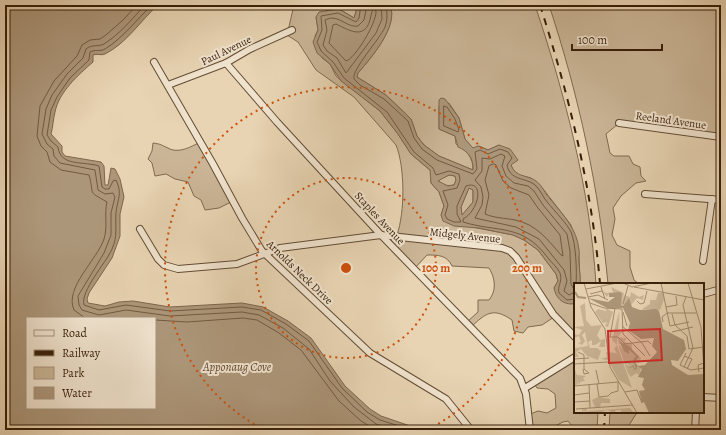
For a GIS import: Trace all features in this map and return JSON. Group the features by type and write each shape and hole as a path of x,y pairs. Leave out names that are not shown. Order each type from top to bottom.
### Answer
{"street":[{"name":"Paul Avenue","path":"168,85 226,63 250,48 292,30"},
{"name":"Arnolds Neck Drive","path":"154,62 213,164 242,218 265,254 370,353 446,399 471,430"},
{"name":"Staples Avenue","path":"226,63 277,122 381,235 520,378 524,388 530,430"},
{"name":"Reeland Avenue","path":"619,123 721,137"},
{"path":"645,194 721,200"},
{"path":"703,261 712,199"},
{"name":"Midgely Avenue","path":"140,229 158,259 164,265 173,268 237,264 287,247 381,235 479,244 510,251 516,257 559,322 574,336"},
{"path":"704,294 721,289"},
{"path":"524,388 574,358"},
{"path":"704,398 721,398"},
{"path":"695,430 696,413"}],"green space":[{"path":"294,5 358,5 354,18 340,10 335,9 331,9 316,17 318,30 315,36 322,58 330,64 336,76 380,111 411,154 431,171 431,183 439,192 444,206 441,215 472,227 513,235 524,240 538,250 556,274 558,281 554,288 572,304 574,303 574,337 554,317 542,325 528,327 523,333 514,331 512,320 495,313 486,315 471,327 467,322 478,312 478,300 489,300 492,296 494,280 489,268 452,266 445,258 427,255 414,269 383,237 397,235 400,225 403,190 401,165 396,145 354,97 316,70 298,42 287,35"},
{"path":"390,5 535,5 566,108 582,178 593,248 596,283 580,283 579,256 571,225 544,190 531,178 518,175 513,170 499,145 488,150 479,146 473,149 465,139 459,118 449,103 439,106 439,129 455,136 456,144 471,158 473,170 439,156 424,145 417,136 411,119 386,95 357,77 358,73 370,59 387,32 391,22 392,13"},
{"path":"549,5 721,5 721,137 618,124 606,134 610,153 614,156 629,156 633,164 640,167 641,176 646,181 636,183 621,196 613,208 615,219 612,235 617,245 630,251 630,267 634,280 638,283 608,283 593,178 570,74"},
{"path":"200,142 231,202 219,208 205,210 201,200 194,196 188,182 175,179 166,174 155,176 152,163 148,159 152,151 153,143 172,150 180,150"},
{"path":"449,175 455,176 456,180 454,185 445,185 438,180"},
{"path":"469,188 473,190 473,202 462,216 461,207"},
{"path":"574,359 574,413 598,413 597,430 572,430 572,426 568,421 555,426 554,430 530,430 528,415 538,411 547,413 556,408 555,394 548,389 537,388 533,382"},
{"path":"610,413 638,413 626,430 609,430"}],"water":[{"name":"Apponaug Cove","path":"5,5 158,5 120,44 105,54 93,55 93,62 70,84 57,105 55,112 51,134 62,146 62,152 65,156 101,162 104,166 105,185 108,185 111,168 115,169 120,179 124,197 120,214 120,236 112,258 89,293 87,299 88,303 105,306 119,302 133,301 170,307 242,303 263,307 288,321 311,338 345,386 370,409 381,416 422,430 5,430"},
{"path":"358,5 390,5 392,13 391,22 387,32 370,59 358,73 357,77 386,95 411,119 417,136 424,145 439,156 473,170 470,156 458,147 455,136 439,129 439,100 441,98 445,99 459,118 465,139 473,148 478,146 488,150 499,145 510,149 518,160 511,165 513,169 518,174 536,181 540,185 573,229 578,242 580,283 574,283 574,303 572,304 562,302 556,295 554,288 558,281 556,274 538,250 524,240 513,235 479,228 454,226 443,221 441,215 444,206 439,192 431,183 430,170 411,154 380,111 341,81 330,64 317,53 313,42 318,30 316,17 319,12 339,9 354,18","holes":["449,175 455,176 456,180 454,185 448,186 438,181","469,188 473,190 473,202 462,215 461,207"]}],"railway":[{"path":"540,5 551,39 578,143 591,213 600,283"},
{"path":"604,430 605,413"}]}
